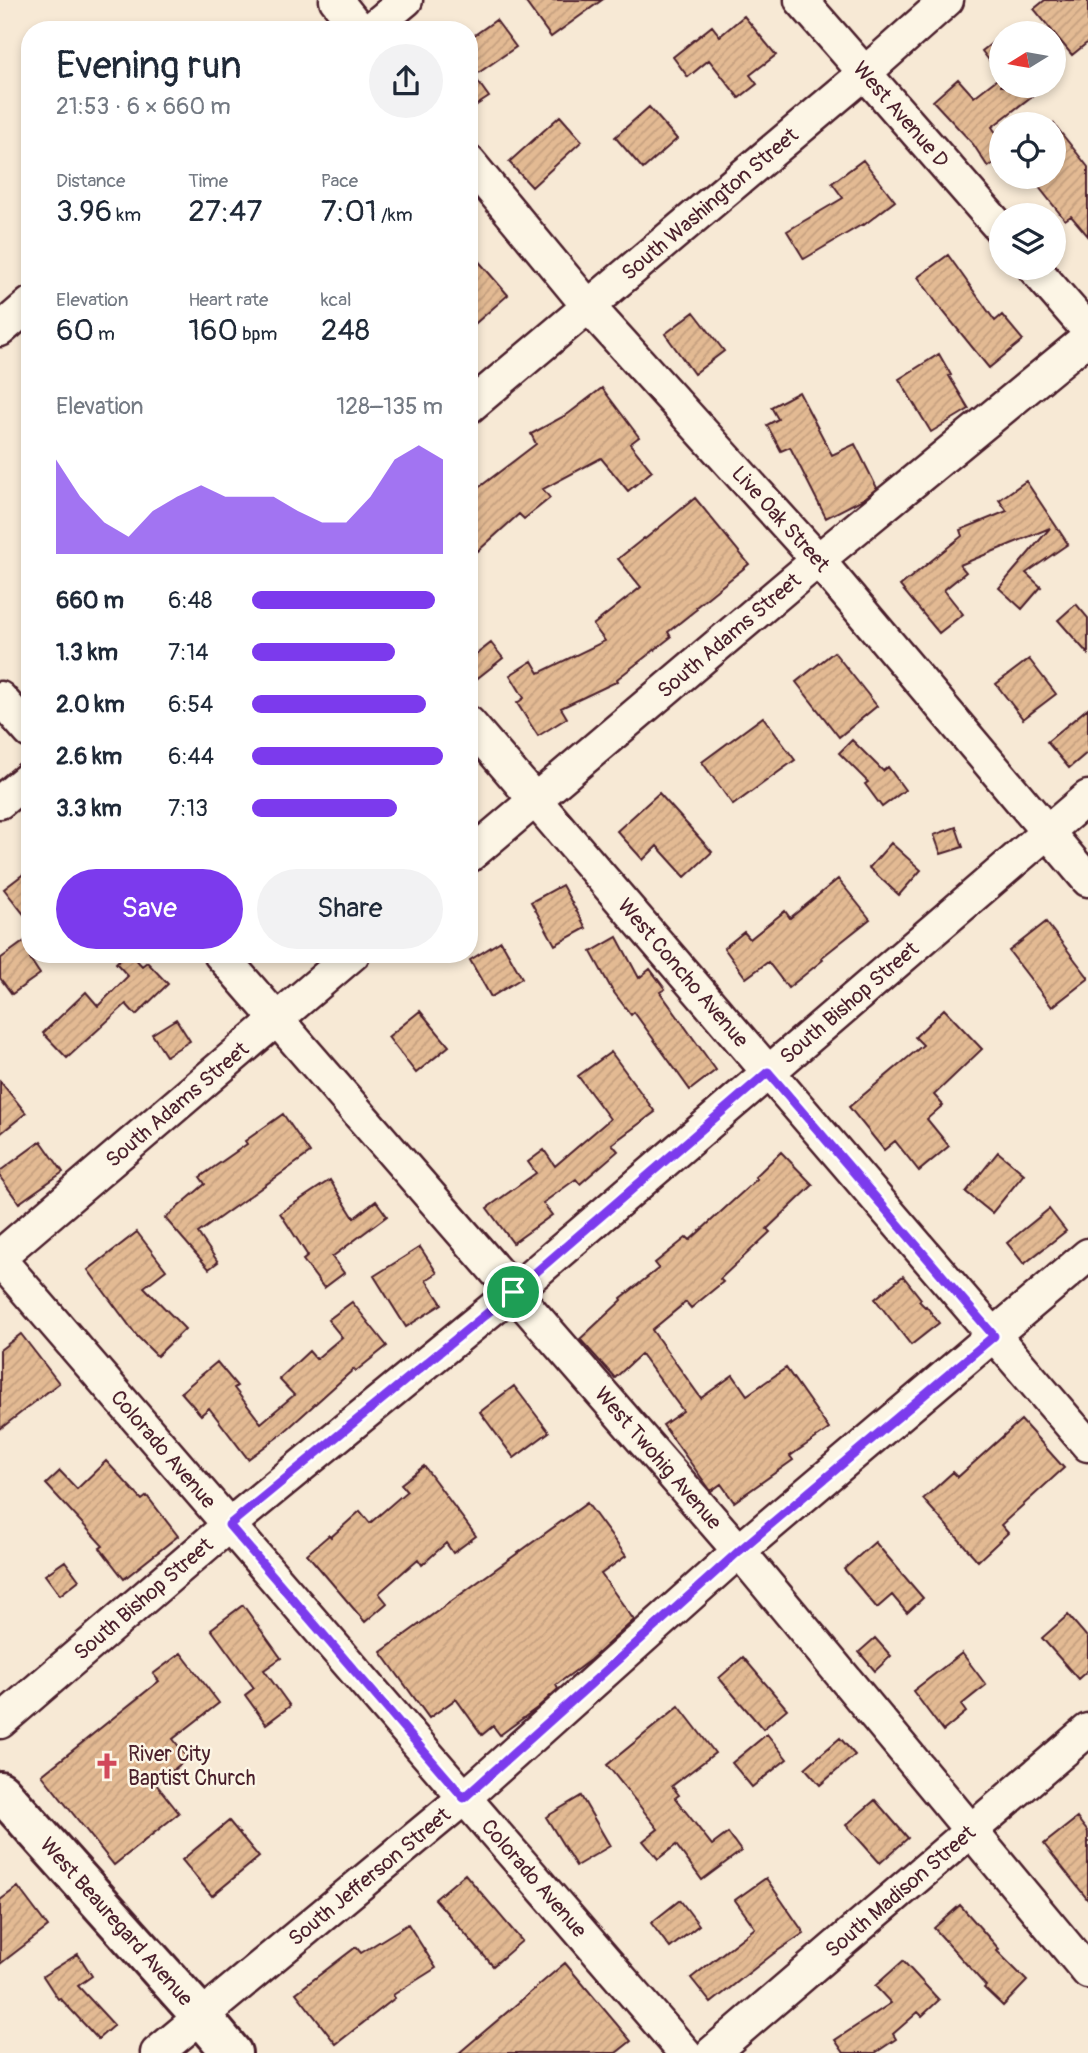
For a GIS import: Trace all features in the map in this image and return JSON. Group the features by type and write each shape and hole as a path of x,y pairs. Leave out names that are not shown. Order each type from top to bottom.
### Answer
{"main road":[{"name":"West Beauregard Avenue","path":"0,1791 232,2053"}],"street":[{"path":"336,0 353,21"},
{"path":"381,21 406,0"},
{"name":"West Avenue D","path":"801,0 989,215"},
{"name":"South Washington Street","path":"478,399 866,72 947,0"},
{"name":"Live Oak Street","path":"478,173 588,306 818,560 1088,880"},
{"path":"1044,280 1088,330"},
{"path":"0,330 21,312"},
{"name":"South Adams Street","path":"478,848 818,560 1088,338"},
{"path":"0,698 21,722"},
{"name":"West Concho Avenue","path":"478,733 1088,1445"},
{"path":"0,802 21,784"},
{"name":"South Bishop Street","path":"0,1722 229,1525 513,1292 1088,797"},
{"name":"West Twohig Avenue","path":"228,963 739,1551 1088,1972"},
{"name":"South Adams Street","path":"0,1258 342,963"},
{"name":"South Jefferson Street","path":"157,2053 464,1798 739,1551 1088,1255"},
{"name":"Colorado Avenue","path":"0,1258 685,2053"},
{"name":"South Madison Street","path":"712,2053 1088,1730"}],"building":[{"path":"524,0 602,0 551,37"},
{"path":"1045,0 1088,0 1088,42 1072,55 1066,48 1066,21 1044,21 1034,9"},
{"path":"744,16 776,55 750,75 757,84 739,98 709,60 688,77 673,57 712,26 720,36"},
{"path":"496,20 516,47 478,73 478,33"},
{"path":"989,45 989,60 982,51"},
{"path":"958,79 974,97 989,85 989,98 1029,98 1011,112 989,112 988,167 973,144 933,101"},
{"path":"478,82 489,97 478,104"},
{"path":"649,107 677,139 643,169 615,137"},
{"path":"560,116 582,141 532,187 509,162"},
{"path":"1066,139 1088,167 1088,236 1071,216 1066,219 1066,203 1052,203 1040,189 1066,189"},
{"path":"863,160 895,201 864,225 804,259 787,231 843,198 832,183"},
{"path":"948,255 995,321 1002,315 1023,340 989,368 918,277"},
{"path":"478,260 508,295 478,321"},
{"path":"694,312 724,351 694,374 665,334"},
{"path":"939,354 969,409 931,432 899,379"},
{"path":"602,388 639,437 630,444 652,471 628,491 601,458 543,489 550,498 524,519 519,514 478,551 478,488 536,444 531,434 568,414"},
{"path":"799,392 832,455 855,444 877,488 865,498 826,518 790,447 781,451 767,425 778,419 771,407"},
{"path":"1026,481 1068,544 1026,573 1041,587 1022,609 999,588 1050,528 960,565 966,572 944,590 963,614 939,633 900,586 962,536 960,530 1007,511 999,500"},
{"path":"695,498 749,564 668,632 671,637 617,679 618,681 561,708 567,718 538,736 517,703 524,698 510,675 532,661 539,673 605,641 593,625 641,587 618,559"},
{"path":"1076,604 1088,618 1088,654 1058,620"},
{"path":"491,643 503,658 478,678 478,653"},
{"path":"834,652 877,706 839,737 796,682"},
{"path":"1029,659 1056,694 1023,719 996,684"},
{"path":"1088,708 1088,752 1069,768 1047,742"},
{"path":"763,717 795,760 733,805 702,762"},
{"path":"852,740 883,771 888,767 905,790 882,807 865,784 868,782 839,753"},
{"path":"659,793 712,852 685,877 657,846 643,860 617,831"},
{"path":"956,827 963,847 941,854 934,835"},
{"path":"891,843 921,870 899,895 869,868"},
{"path":"21,876 21,911 4,889"},
{"path":"838,879 870,919 788,988 768,962 746,978 724,948 744,932 750,939 785,911 790,918"},
{"path":"562,885 586,928 555,945 531,902"},
{"path":"1046,922 1088,977 1052,1007 1009,951"},
{"path":"617,937 639,978 650,969 665,989 660,992 716,1070 690,1090 634,1012 631,1015 612,990 591,952"},
{"path":"501,941 522,978 491,997 472,963 478,963 478,955"},
{"path":"21,944 21,963 33,963 40,974 12,994 0,978 0,959"},
{"path":"116,963 139,963 142,966 148,963 168,984 136,1015 126,1004 67,1058 43,1033 86,992 98,1006 128,976"},
{"path":"944,1009 982,1049 934,1095 943,1105 927,1119 949,1146 919,1171 895,1141 884,1150 849,1107 923,1045 915,1037"},
{"path":"420,1011 449,1046 416,1073 388,1037"},
{"path":"176,1019 190,1041 166,1056 152,1034"},
{"path":"611,1052 655,1112 612,1144 618,1151 580,1184 576,1179 543,1203 552,1215 513,1243 487,1208 536,1173 528,1162 544,1150 555,1166 610,1119 578,1076"},
{"path":"0,1081 26,1113 0,1134"},
{"path":"283,1114 310,1153 198,1233 218,1262 209,1269 165,1218 205,1184 200,1177 247,1144 245,1141"},
{"path":"41,1141 63,1172 19,1203 0,1177 0,1171"},
{"path":"781,1152 813,1185 767,1229 770,1232 720,1279 723,1282 691,1308 686,1302 652,1330 701,1398 733,1375 747,1395 786,1368 829,1429 790,1456 793,1460 734,1502 721,1484 711,1491 663,1425 683,1411 641,1354 615,1378 580,1339 622,1300 621,1298 659,1268 655,1263 687,1237 690,1240 757,1179 755,1177"},
{"path":"998,1152 1024,1174 992,1213 966,1192"},
{"path":"330,1180 354,1218 376,1201 387,1216 332,1257 344,1273 324,1288 303,1260 308,1256 280,1213"},
{"path":"1049,1209 1066,1231 1024,1264 1007,1243"},
{"path":"137,1232 166,1270 144,1287 185,1329 157,1356 137,1336 88,1270"},
{"path":"420,1247 437,1273 426,1280 442,1304 406,1327 374,1276"},
{"path":"903,1276 921,1299 919,1301 939,1323 911,1345 875,1299"},
{"path":"352,1302 387,1346 356,1371 354,1369 283,1433 248,1459 209,1408 201,1415 181,1392 217,1362 237,1386 234,1388 261,1423 294,1395 279,1379 309,1351 316,1359 342,1337 328,1320"},
{"path":"21,1334 59,1383 0,1429 0,1350"},
{"path":"514,1386 549,1432 514,1458 480,1412"},
{"path":"1021,1420 1064,1468 1001,1525 1008,1533 978,1561 923,1499 953,1472 958,1477"},
{"path":"106,1461 142,1500 147,1496 178,1536 124,1579 100,1548 103,1546 46,1484 60,1471 77,1489"},
{"path":"424,1466 476,1536 453,1553 446,1543 422,1565 418,1559 379,1593 387,1603 365,1622 307,1554 360,1511 370,1523 407,1491 401,1484"},
{"path":"587,1503 626,1556 601,1574 634,1620 590,1660 556,1685 558,1689 537,1708 500,1735 493,1726 482,1735 456,1699 429,1718 381,1652"},
{"path":"875,1542 923,1598 907,1613 892,1595 877,1608 844,1569"},
{"path":"65,1561 79,1580 60,1595 45,1575"},
{"path":"243,1605 281,1658 264,1670 290,1706 266,1724 245,1695 254,1688 211,1629"},
{"path":"1068,1615 1088,1638 1088,1670 1078,1679 1042,1638"},
{"path":"875,1638 891,1656 875,1671 859,1652"},
{"path":"181,1653 219,1703 173,1739 188,1758 156,1784 179,1813 114,1865 42,1775 159,1681 153,1674"},
{"path":"962,1653 986,1685 961,1705 966,1712 943,1731 913,1691"},
{"path":"743,1657 787,1709 763,1729 719,1678"},
{"path":"679,1706 715,1753 672,1786 679,1795 675,1798 712,1845 728,1833 741,1851 702,1880 676,1845 658,1859 643,1841 658,1829 607,1765"},
{"path":"767,1734 787,1759 752,1787 732,1763"},
{"path":"840,1738 855,1755 820,1785 805,1768"},
{"path":"581,1796 610,1846 576,1866 546,1817"},
{"path":"875,1800 908,1838 880,1863 846,1825"},
{"path":"1077,1818 1088,1832 1088,1900 1044,1844"},
{"path":"229,1821 259,1857 212,1896 182,1860"},
{"path":"465,1874 522,1941 493,1966 435,1899"},
{"path":"766,1878 804,1933 711,2003 691,1978 755,1928 735,1900"},
{"path":"18,1887 48,1927 0,1964 0,1900"},
{"path":"680,1900 699,1925 670,1948 651,1923"},
{"path":"960,1905 999,1949 997,1951 1027,1981 1003,2006 984,1988 986,1986 934,1928"},
{"path":"408,1924 436,1968 393,1995 395,1998 336,2044 296,1993 356,1947 361,1953"},
{"path":"78,1954 92,1976 78,1986 114,2025 98,2039 60,1998 58,1999 43,1976"},
{"path":"903,1961 939,2000 922,2016 918,2012 893,2034 896,2039 875,2053 844,2053 835,2040 891,2003 875,1986"},
{"path":"565,1963 631,2041 616,2053 459,2053"}],"place":[{"name":"River City Baptist Church","path":"107,1766"}],"route":[{"path":"768,1072 994,1336 739,1551 464,1798 229,1525 513,1292 768,1072"}]}
